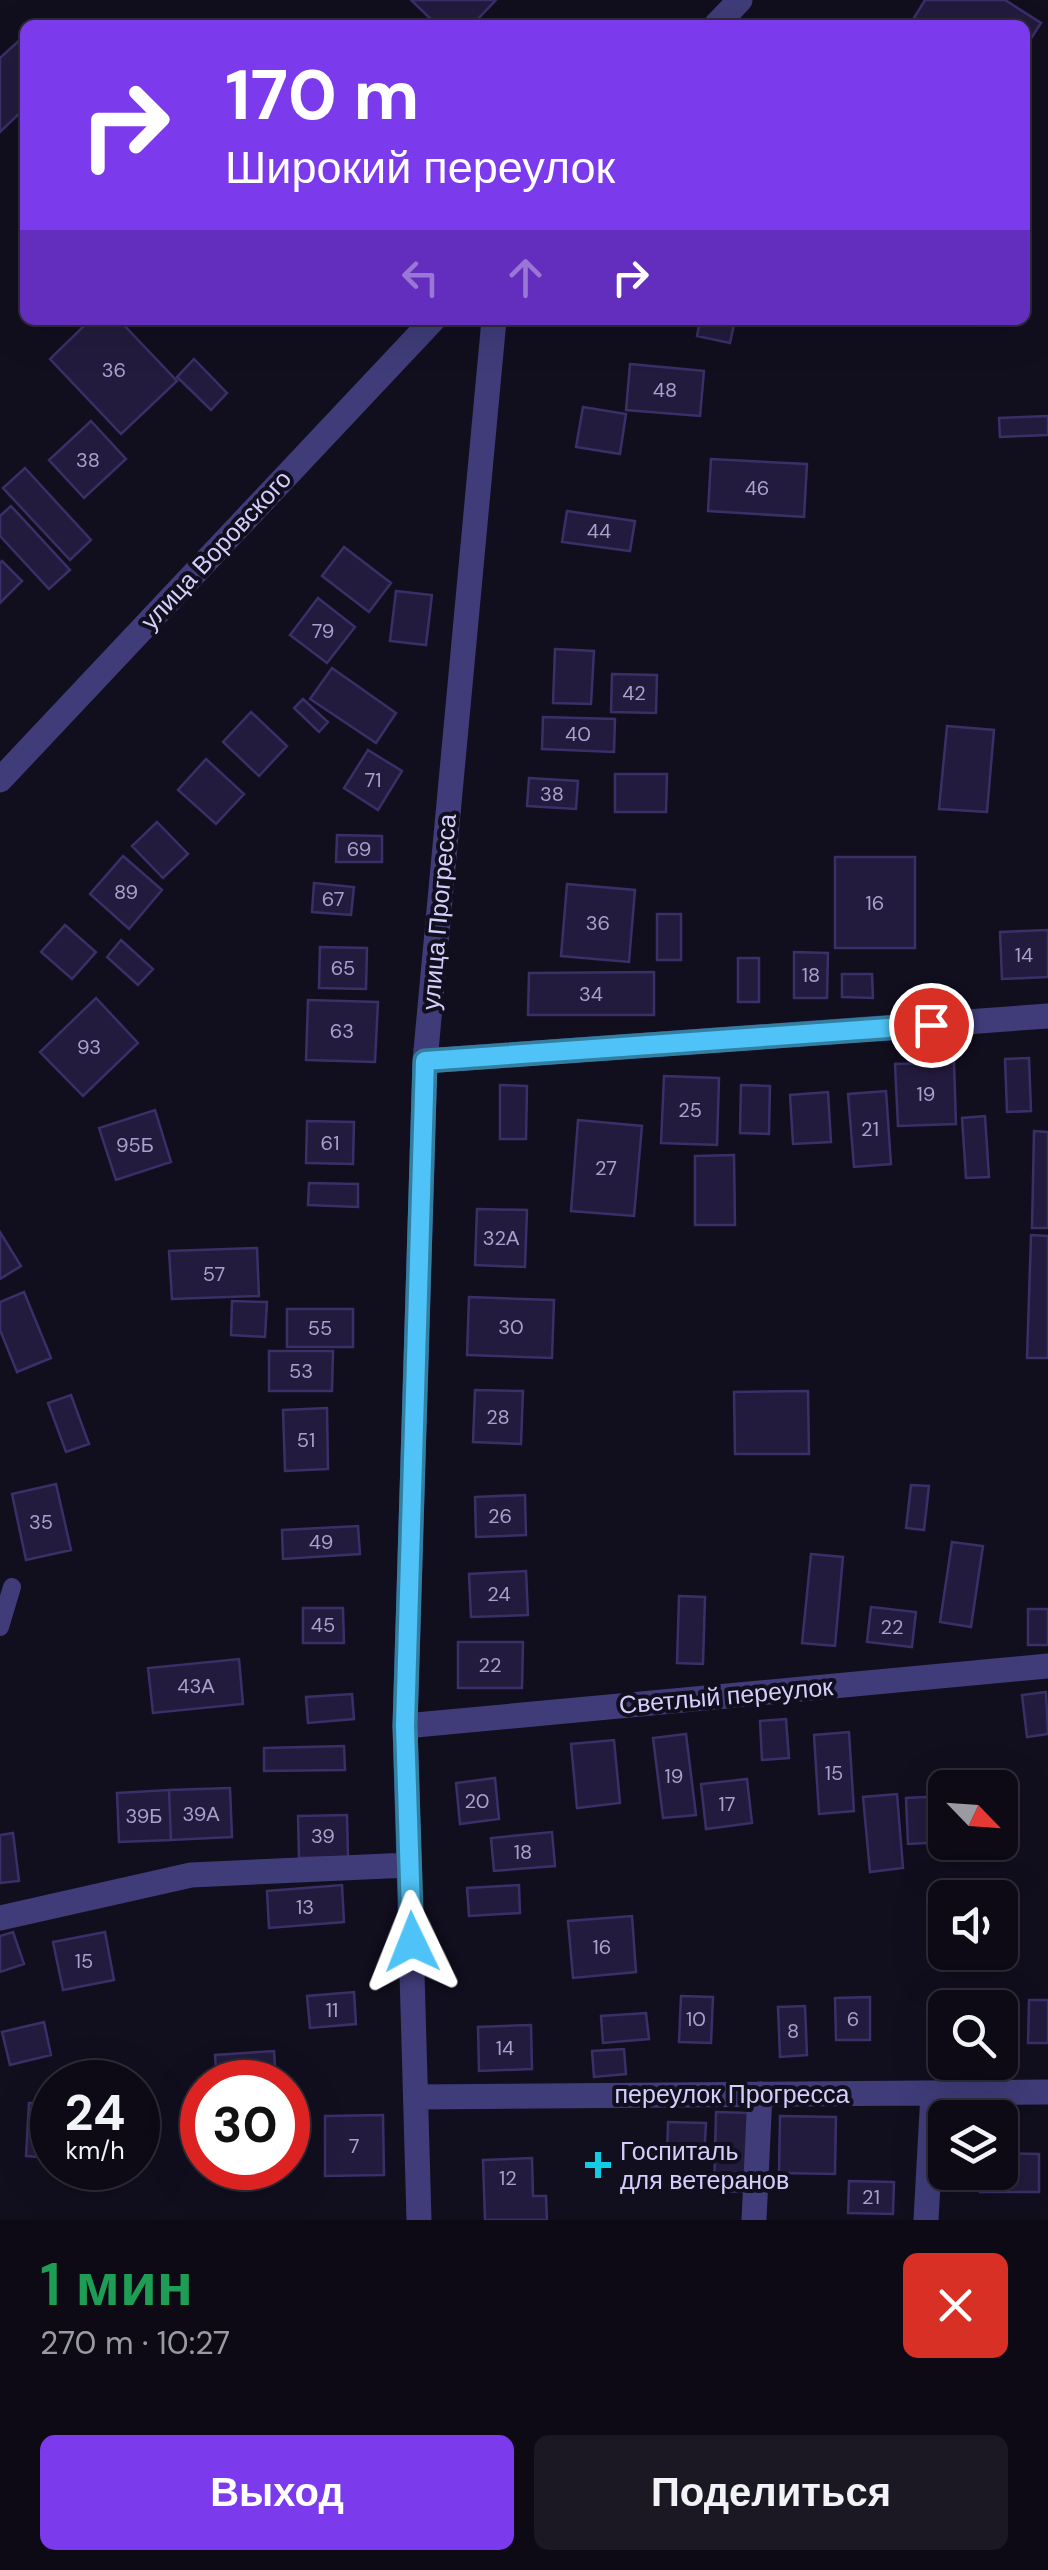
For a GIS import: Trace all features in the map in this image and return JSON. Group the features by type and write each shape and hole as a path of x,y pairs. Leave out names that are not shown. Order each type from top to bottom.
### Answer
{"street":[{"path":"721,20 740,0"},
{"name":"улица Воровского","path":"0,780 428,325"},
{"name":"улица Прогресса","path":"419,2220 405,1726 425,1061 494,325"},
{"path":"425,1061 1048,1016"},
{"name":"Светлый переулок","path":"405,1726 1048,1666"},
{"path":"0,1918 191,1874 409,1865"},
{"name":"переулок Прогресса","path":"416,2096 1048,2092"},
{"path":"926,2220 933,2093"},
{"path":"754,2220 760,2094"}],"lane":[{"path":"0,1627 12,1587"}],"building":[{"path":"411,0 496,0 477,20 432,20"},
{"path":"925,0 1005,0 1041,23 1030,40 1030,20 913,20"},
{"path":"20,40 20,113 0,132 0,58"},
{"path":"85,325 124,325 177,381 121,434 50,359"},
{"path":"699,325 734,325 730,343 697,336"},
{"path":"194,359 227,393 211,410 177,377"},
{"path":"630,364 704,371 700,416 626,410"},
{"path":"583,407 626,414 620,454 576,447"},
{"path":"1048,416 1048,435 1000,437 999,418"},
{"path":"91,421 126,459 84,498 49,460"},
{"path":"711,459 807,464 804,517 708,511"},
{"path":"25,468 91,540 70,560 3,488"},
{"path":"11,506 70,570 49,589 0,536 0,516"},
{"path":"567,511 635,521 630,551 562,542"},
{"path":"344,547 391,583 369,612 322,576"},
{"path":"0,563 22,581 0,603"},
{"path":"396,591 432,595 426,645 390,641"},
{"path":"318,598 355,627 327,663 290,635"},
{"path":"555,649 594,651 591,704 553,703"},
{"path":"332,668 396,713 376,743 310,699"},
{"path":"612,674 657,675 656,713 611,712"},
{"path":"303,699 328,722 319,732 294,708"},
{"path":"251,712 287,746 259,776 223,742"},
{"path":"543,717 615,719 614,752 542,749"},
{"path":"947,726 994,730 987,812 939,809"},
{"path":"368,750 402,771 378,810 344,788"},
{"path":"206,759 244,794 216,824 178,790"},
{"path":"615,774 667,774 666,812 615,812"},
{"path":"529,778 578,781 576,809 527,806"},
{"path":"157,822 188,854 163,878 132,846"},
{"path":"337,835 382,836 382,862 336,862"},
{"path":"123,856 162,890 129,929 90,894"},
{"path":"835,857 915,857 915,948 835,948"},
{"path":"314,883 354,887 351,915 312,912"},
{"path":"567,884 635,890 629,962 561,956"},
{"path":"657,914 681,914 681,960 657,960"},
{"path":"65,925 96,952 72,979 41,952"},
{"path":"1048,930 1048,977 1002,979 1000,932"},
{"path":"121,940 153,969 138,985 107,957"},
{"path":"320,947 367,948 366,989 319,988"},
{"path":"794,952 828,953 827,998 794,998"},
{"path":"738,958 759,958 759,1002 738,1002"},
{"path":"654,972 654,1015 528,1015 529,973"},
{"path":"842,974 872,974 873,998 842,997"},
{"path":"96,998 138,1043 83,1096 40,1052"},
{"path":"308,1000 378,1002 375,1062 306,1060"},
{"path":"1029,1058 1031,1111 1007,1112 1005,1059"},
{"path":"954,1062 956,1124 898,1126 895,1064"},
{"path":"664,1076 719,1078 717,1145 661,1143"},
{"path":"500,1085 527,1086 526,1139 500,1139"},
{"path":"741,1085 770,1086 769,1134 740,1133"},
{"path":"886,1091 891,1164 854,1167 848,1094"},
{"path":"828,1092 831,1142 793,1144 790,1095"},
{"path":"155,1110 171,1162 116,1180 99,1128"},
{"path":"985,1116 989,1177 966,1178 962,1118"},
{"path":"578,1120 642,1126 634,1216 571,1211"},
{"path":"307,1121 354,1122 353,1164 306,1163"},
{"path":"1034,1131 1048,1132 1048,1228 1032,1228"},
{"path":"734,1155 735,1225 695,1225 695,1156"},
{"path":"309,1183 358,1184 358,1207 308,1205"},
{"path":"477,1209 527,1210 525,1267 475,1265"},
{"path":"0,1232 21,1266 0,1279"},
{"path":"1031,1235 1048,1236 1048,1358 1027,1358"},
{"path":"257,1248 259,1296 172,1299 169,1251"},
{"path":"24,1292 51,1358 17,1372 0,1330 0,1302"},
{"path":"469,1297 554,1300 552,1358 467,1355"},
{"path":"232,1301 267,1302 265,1337 231,1335"},
{"path":"287,1309 353,1309 353,1347 287,1347"},
{"path":"269,1351 333,1351 332,1391 269,1391"},
{"path":"475,1390 523,1391 521,1444 473,1442"},
{"path":"808,1391 809,1454 735,1454 734,1392"},
{"path":"71,1395 89,1444 66,1452 48,1403"},
{"path":"327,1408 328,1469 285,1471 283,1410"},
{"path":"56,1484 71,1550 26,1560 12,1494"},
{"path":"911,1485 929,1486 924,1530 906,1528"},
{"path":"525,1495 526,1535 476,1537 475,1497"},
{"path":"358,1526 360,1554 283,1559 282,1530"},
{"path":"952,1542 983,1546 971,1627 940,1622"},
{"path":"811,1554 843,1557 835,1646 802,1643"},
{"path":"526,1571 528,1615 471,1617 469,1574"},
{"path":"679,1596 705,1597 703,1664 677,1663"},
{"path":"871,1607 916,1612 912,1647 867,1642"},
{"path":"303,1608 343,1608 344,1643 303,1643"},
{"path":"1028,1609 1048,1609 1048,1645 1028,1645"},
{"path":"458,1642 523,1642 522,1688 458,1688"},
{"path":"239,1659 243,1704 153,1713 148,1668"},
{"path":"1046,1692 1048,1734 1027,1737 1022,1695"},
{"path":"352,1694 354,1719 308,1723 306,1697"},
{"path":"786,1719 789,1758 762,1760 760,1721"},
{"path":"849,1732 854,1811 819,1814 814,1735"},
{"path":"686,1734 696,1815 663,1818 653,1738"},
{"path":"614,1740 620,1803 577,1808 571,1744"},
{"path":"344,1746 345,1770 264,1771 264,1748"},
{"path":"495,1778 499,1819 460,1824 456,1783"},
{"path":"747,1779 752,1823 706,1829 701,1784"},
{"path":"230,1788 232,1837 171,1840 169,1790"},
{"path":"169,1790 171,1840 119,1842 117,1793"},
{"path":"897,1794 903,1868 870,1872 863,1797"},
{"path":"928,1797 928,1843 908,1844 906,1798"},
{"path":"347,1815 348,1857 299,1858 298,1816"},
{"path":"552,1832 555,1866 494,1871 491,1838"},
{"path":"13,1833 19,1881 0,1883 0,1835"},
{"path":"342,1885 344,1922 269,1928 267,1891"},
{"path":"519,1885 520,1913 469,1916 467,1888"},
{"path":"632,1916 636,1972 573,1978 568,1921"},
{"path":"13,1932 24,1964 0,1972 0,1936"},
{"path":"105,1932 114,1980 63,1990 53,1942"},
{"path":"354,1992 356,2024 310,2028 307,1996"},
{"path":"681,1996 713,1997 711,2043 679,2042"},
{"path":"870,1997 870,2040 836,2040 835,1998"},
{"path":"1029,2000 1048,2000 1048,2043 1028,2043"},
{"path":"805,2006 807,2055 780,2057 778,2007"},
{"path":"646,2013 649,2039 603,2043 601,2016"},
{"path":"44,2022 51,2055 10,2065 2,2032"},
{"path":"531,2025 532,2069 479,2071 478,2027"},
{"path":"624,2049 626,2074 594,2077 592,2051"},
{"path":"274,2051 275,2060 215,2060 215,2055"},
{"path":"29,2103 30,2103 30,2156 26,2156"},
{"path":"716,2112 749,2113 747,2192 714,2191"},
{"path":"383,2115 384,2175 325,2176 325,2116"},
{"path":"780,2116 836,2117 835,2174 779,2173"},
{"path":"668,2122 706,2123 704,2160 667,2159"},
{"path":"1018,2153 1039,2154 1039,2192 980,2192 1018,2190"},
{"path":"532,2158 533,2196 546,2196 547,2220 485,2220 483,2160"},
{"path":"849,2181 894,2182 893,2214 848,2213"}],"place":[{"name":"Госпиталь для ветеранов","path":"598,2165"}],"route":[{"path":"412,1942 405,1726 425,1061 931,1025"}]}
